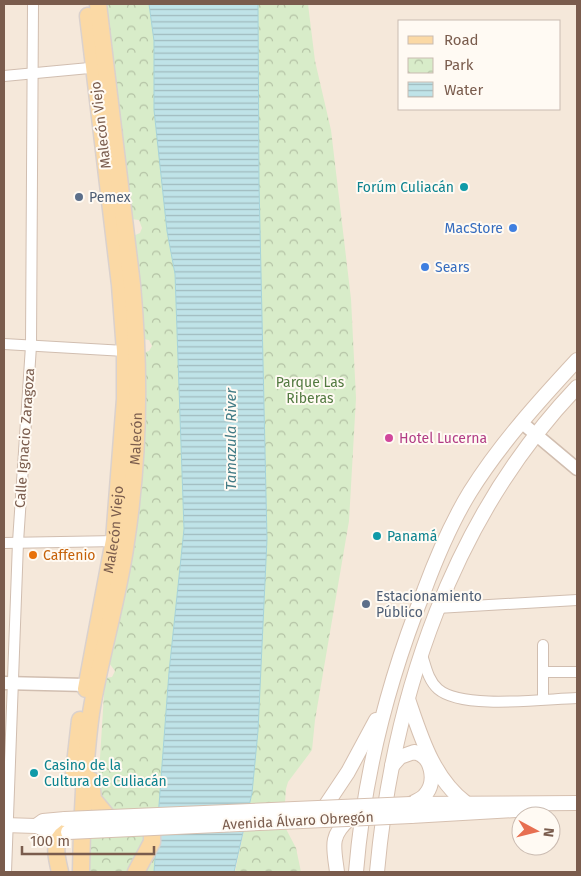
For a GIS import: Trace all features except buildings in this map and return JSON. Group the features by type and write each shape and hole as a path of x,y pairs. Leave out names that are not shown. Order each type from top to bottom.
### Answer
{"main road":[{"name":"Malecón","path":"81,872 82,806 89,731 136,441 136,328 100,67 96,5"},
{"name":"Malecón Viejo","path":"70,872 75,748 86,686 120,541 125,351 100,67"},
{"path":"356,872 366,795 385,704 417,607 450,528 471,490 521,422 577,360"},
{"path":"377,872 384,809 392,766 408,699 437,608 479,519 506,474 536,434 577,387"},
{"path":"408,699 417,728 442,780 450,790 466,803"},
{"path":"324,808 348,772 385,704"},
{"path":"89,731 93,799 108,817"},
{"path":"392,766 400,757 414,752 422,755 430,766 432,778 430,786 425,795 411,810"},
{"name":"Avenida Álvaro Obregón","path":"5,825 36,826 44,821 66,828 152,828 349,819 466,803 531,802 562,804"},
{"name":"Avenida Álvaro Obregón","path":"66,828 108,817 324,808 513,810 577,803"},
{"path":"337,872 334,838 339,828 349,819"},
{"path":"60,872 56,845 66,828"},
{"path":"136,872 152,842 152,828"}],"street":[{"name":"Calle Ignacio Zaragoza","path":"6,872 5,825 9,683 30,346 33,4"},
{"path":"4,76 100,67"},
{"path":"4,344 125,351"},
{"path":"521,422 577,470"},
{"path":"4,543 120,541"},
{"path":"437,608 577,600"},
{"path":"543,645 543,699"},
{"path":"422,655 433,684 444,693 456,699 483,701 577,698"},
{"path":"543,672 577,672"},
{"path":"9,683 86,686"}],"shaded area":[{"path":"4,4 577,4 577,872 4,872"}],"green space":[{"path":"107,4 149,4 154,41 154,110 167,231 175,274 184,529 169,672 154,872 85,872 86,796 98,790 105,678 112,677 115,671 109,663 143,353 149,351 152,346 149,340 143,339 133,236 140,233 142,228 139,220 131,219"},
{"name":"Parque Las Riberas","path":"258,4 308,4 315,61 331,130 351,299 356,398 349,521 315,720 312,750 288,782 286,789 285,827 296,848 301,872 235,872 252,793 258,731 267,539 259,184"}],"water":[{"name":"Tamazula River","path":"149,4 258,4 259,184 267,539 258,731 252,793 234,872 154,872 169,672 184,529 175,274 167,231 154,110 154,41"}],"place":[{"name":"Forúm Culiacán","path":"464,187"},
{"name":"Pemex","path":"79,197"},
{"name":"MacStore","path":"513,228"},
{"name":"Sears","path":"425,267"},
{"name":"Hotel Lucerna","path":"389,438"},
{"name":"Panamá","path":"377,536"},
{"name":"Caffenio","path":"33,555"},
{"name":"Estacionamiento Público","path":"366,604"},
{"name":"Casino de la Cultura de Culiacán","path":"34,773"}]}
